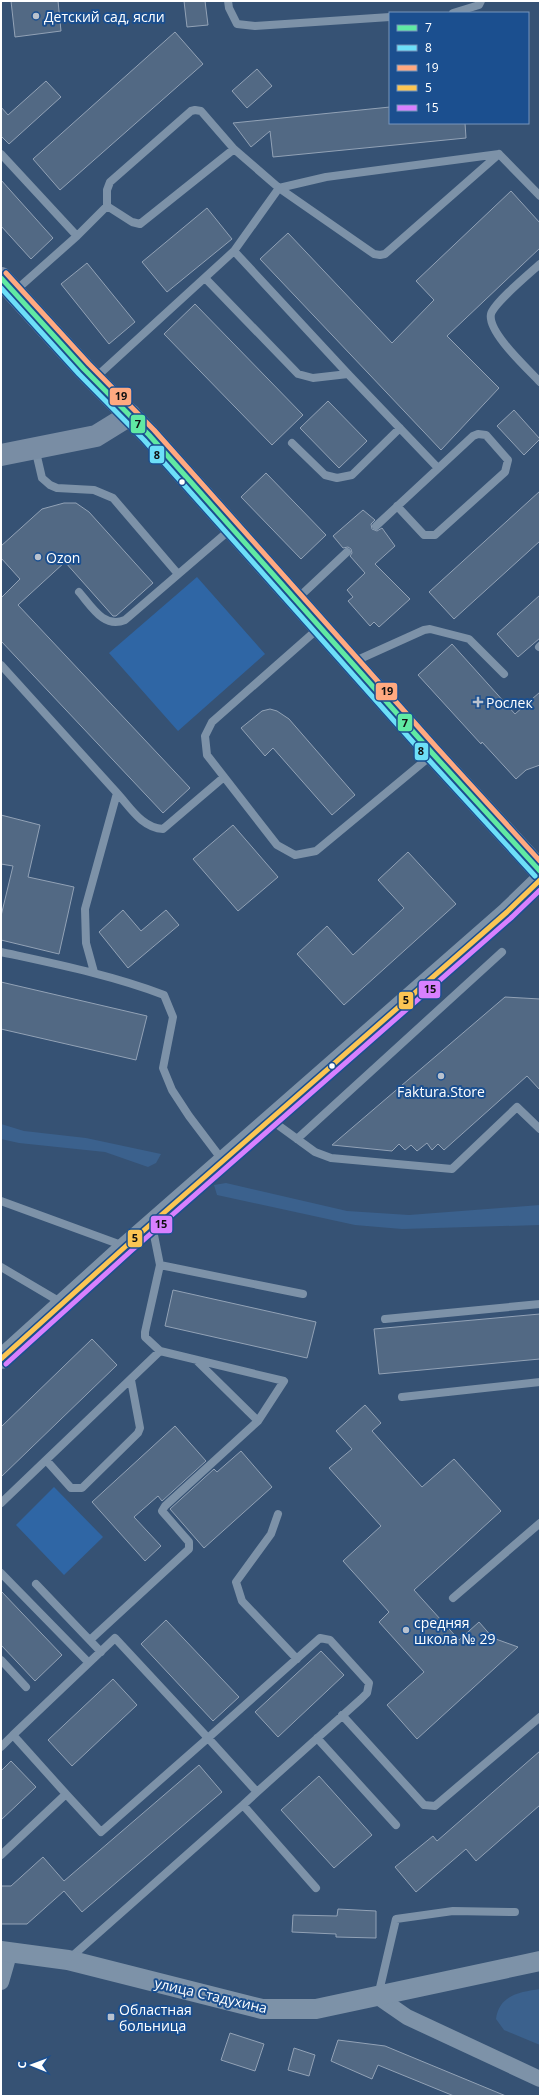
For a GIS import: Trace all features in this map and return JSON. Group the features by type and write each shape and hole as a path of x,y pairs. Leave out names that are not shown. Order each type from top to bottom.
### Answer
{"main road":[{"path":"8,285 130,415 297,600 433,754 540,871"},
{"path":"1,455 96,436 130,415"}],"street":[{"path":"1,1359 126,1246 152,1225 507,912 540,880"},
{"path":"1,1982 6,1951"},
{"name":"улица Стадухина","path":"6,1951 68,1960 262,2009 316,2009 540,1961"},
{"path":"378,1996 407,2017 540,2079"}],"lane":[{"path":"228,1 229,8 237,24 255,26 389,17"},
{"path":"456,12 479,5 481,1"},
{"path":"8,285 77,236 107,206 107,190 110,182 191,111 201,111 234,149 279,188 374,254 380,255 385,254 500,154"},
{"path":"107,206 132,222 140,224 234,149"},
{"path":"1,154 77,236"},
{"path":"94,378 234,251 279,188 326,177 500,154"},
{"path":"500,154 540,196"},
{"path":"234,251 438,468"},
{"path":"540,264 498,304 491,314 491,325 510,351 540,382"},
{"path":"205,278 298,374 313,378 348,374"},
{"path":"292,443 325,475 338,478 352,475 400,428"},
{"path":"376,526 396,506 472,436 478,434 486,435 508,460 505,472 435,534 424,535 396,506"},
{"path":"35,448 42,478 50,485 57,488 94,490 113,498 178,574"},
{"path":"79,592 105,621 118,623 125,620 232,528"},
{"path":"297,600 347,552"},
{"path":"320,627 212,722 205,736 207,755 277,845 295,855 316,851 433,754"},
{"path":"352,662 424,630 430,629 469,639 504,674"},
{"path":"1,665 145,824 154,828 163,828 224,777"},
{"path":"94,972 86,943 84,925 85,909 117,793"},
{"path":"1,952 94,972 127,981 164,995 173,1017 163,1068 176,1096 223,1162"},
{"path":"297,1139 502,952"},
{"path":"270,1120 315,1152 331,1158 452,1169 517,1107 540,1129"},
{"path":"1,1201 126,1246"},
{"path":"90,1640 189,1549 189,1542 162,1511 165,1506 258,1421 284,1381 160,1351 145,1337 160,1265 152,1225"},
{"path":"160,1265 303,1294"},
{"path":"1,1266 62,1303"},
{"path":"385,1319 540,1304"},
{"path":"1,1503 160,1351"},
{"path":"196,1360 258,1421"},
{"path":"46,1460 71,1488 82,1488 138,1433 140,1428 131,1380"},
{"path":"402,1397 540,1382"},
{"path":"278,1514 271,1534 236,1582 242,1600 297,1659"},
{"path":"452,1598 540,1523"},
{"path":"1,1573 89,1664"},
{"path":"36,1584 101,1652"},
{"path":"1,1747 115,1638 257,1792"},
{"path":"13,1735 100,1832 320,1638 330,1640 369,1683 367,1693 68,1960"},
{"path":"1,1660 26,1687"},
{"path":"342,1715 424,1805 435,1806 540,1716"},
{"path":"317,1738 396,1825"},
{"path":"1,1855 66,1794"},
{"path":"243,1805 316,1888"},
{"path":"378,1996 396,1919 453,1910 515,1912"}],"shaded area":[{"path":"197,577 265,654 178,731 109,653"},
{"path":"1,1124 24,1131 86,1138 161,1154 156,1163 148,1167 105,1152 19,1143 1,1139"},
{"path":"226,1183 347,1211 409,1215 540,1205 540,1225 402,1229 355,1225 217,1195 214,1185"},
{"path":"54,1487 103,1537 64,1575 16,1525"},
{"path":"540,1989 540,2045 504,2030 496,2019 501,2005 506,2000 518,1993"}],"building":[{"name":"Детский сад, ясли","path":"11,1 58,1 61,31 15,37"},
{"path":"184,1 205,1 208,25 187,27"},
{"path":"175,32 203,64 60,190 33,159"},
{"path":"257,69 272,86 247,108 232,91"},
{"path":"46,81 61,97 9,144 1,136 1,107 8,115"},
{"path":"389,107 389,124 465,124 466,138 273,157 270,131 251,147 233,123"},
{"path":"1,180 53,238 31,259 1,226"},
{"path":"511,191 540,223 540,248 447,336 499,388 441,450 260,259 288,233 392,343 434,300 416,281"},
{"path":"207,208 232,239 167,292 142,262"},
{"path":"87,263 135,322 109,344 61,284"},
{"path":"195,304 303,415 272,445 164,334"},
{"path":"328,401 367,441 339,468 300,428"},
{"path":"514,410 540,439 524,455 497,426"},
{"path":"266,473 326,535 301,559 241,497"},
{"path":"540,491 540,541 454,619 429,592"},
{"path":"64,503 76,503 89,512 153,583 116,616 113,616 65,562 18,605 190,788 163,813 1,641 1,598 20,579 1,558 1,546 42,509"},
{"path":"363,510 375,520 371,524 372,529 377,531 382,528 395,546 375,564 410,599 379,627 374,622 370,626 348,601 353,597 347,590 365,573 350,556 352,553 351,549 348,547 343,548 333,536"},
{"path":"540,595 540,638 518,657 497,634"},
{"path":"452,644 515,714 540,692 540,765 526,770 516,779 482,742 481,744 418,675"},
{"path":"270,709 277,711 289,719 355,795 332,815 273,748 265,756 241,728 262,711"},
{"path":"1,815 40,825 28,877 74,887 59,954 1,940 1,916 13,866 1,864"},
{"path":"233,825 278,877 238,911 193,859"},
{"path":"408,852 456,904 344,1005 297,954 327,926 353,955 404,908 378,880"},
{"path":"123,910 141,931 166,910 179,925 128,968 99,932"},
{"path":"1,982 147,1016 136,1060 1,1029"},
{"path":"505,997 540,999 540,1090 527,1076 444,1150 438,1144 432,1150 427,1143 417,1151 411,1145 405,1150 399,1144 392,1151 332,1145"},
{"path":"173,1290 316,1322 307,1358 165,1326"},
{"path":"540,1314 540,1359 379,1374 374,1329"},
{"path":"92,1339 117,1365 1,1477 1,1427"},
{"path":"365,1405 381,1423 372,1431 422,1487 454,1459 501,1511 414,1590 459,1640 479,1622 493,1638 518,1647 417,1739 387,1705 424,1672 379,1622 389,1612 343,1561 381,1526 329,1468 352,1449 336,1431"},
{"path":"175,1426 206,1461 162,1501 158,1496 134,1517 161,1546 145,1561 92,1502"},
{"path":"241,1451 272,1487 204,1548 170,1509 214,1469 217,1472"},
{"path":"1,1591 62,1655 35,1681 1,1645"},
{"path":"166,1620 239,1697 213,1721 141,1644"},
{"path":"321,1651 344,1675 278,1737 255,1712"},
{"path":"113,1679 137,1705 72,1766 48,1740"},
{"path":"540,1751 540,1805 476,1861 466,1849 416,1892 395,1867 433,1836 437,1841"},
{"path":"11,1761 36,1787 1,1820 1,1771"},
{"path":"199,1765 222,1792 82,1912 64,1891 27,1924 1,1924 1,1886 11,1886 43,1857 64,1881"},
{"path":"319,1776 372,1835 334,1868 281,1810"},
{"path":"338,1909 376,1911 376,1938 336,1937 336,1934 292,1932 293,1915 337,1916"},
{"path":"230,2033 264,2044 255,2071 221,2060"},
{"path":"338,2040 385,2046 506,2096 454,2096 378,2065 372,2079 331,2061"},
{"path":"294,2048 315,2055 309,2076 288,2070"}],"transit line":[{"name":"19","path":"6,273 89,364 154,430 438,749 540,861"},
{"name":"7","path":"1,278 84,369 149,435 433,754 540,871"},
{"name":"8","path":"1,288 79,374 144,440 428,759 535,876"},
{"name":"5","path":"1,1359 126,1246 507,912 540,880"},
{"name":"15","path":"6,1364 131,1251 512,917 540,890"}],"place":[{"name":"Детский сад, ясли","path":"36,16"},
{"name":"Ozon","path":"38,557"},
{"name":"Рослек","path":"478,702"},
{"name":"Faktura.Store","path":"441,1076"},
{"name":"средняя школа № 29","path":"406,1630"},
{"name":"Областная больница","path":"111,2017"}]}
